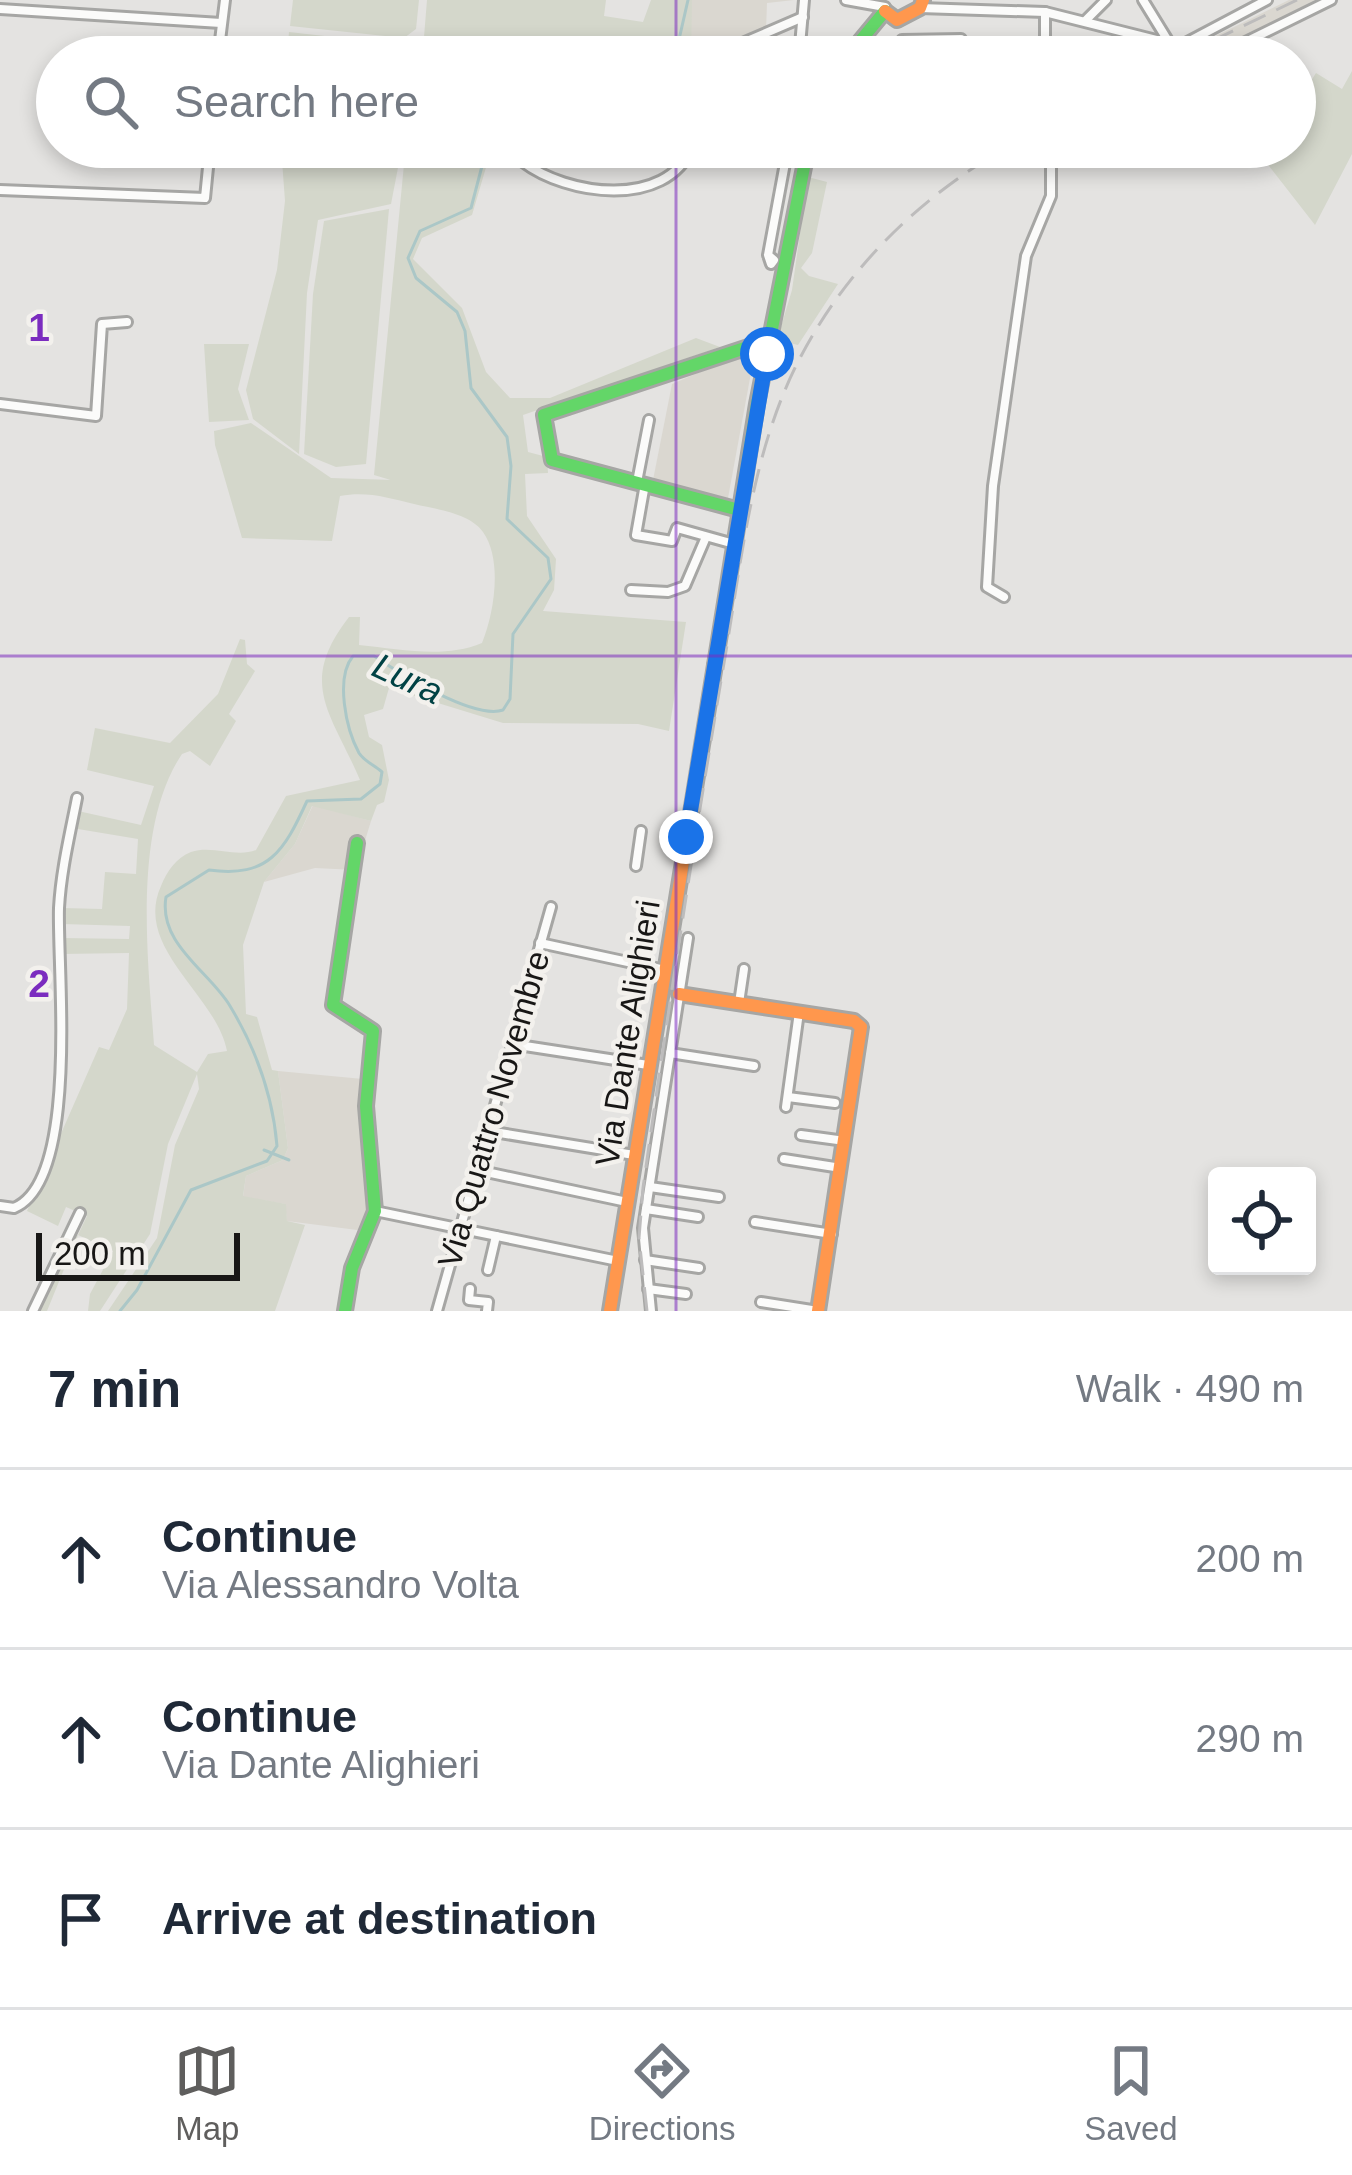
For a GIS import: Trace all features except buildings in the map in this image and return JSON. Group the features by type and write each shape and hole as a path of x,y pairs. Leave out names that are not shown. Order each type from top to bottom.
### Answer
{"street":[{"path":"220,36 224,0"},
{"path":"801,36 805,0"},
{"path":"846,0 889,8 922,3 1045,12 1137,36"},
{"path":"1084,22 1106,0"},
{"path":"1143,0 1168,36"},
{"path":"1195,36 1267,0"},
{"path":"1258,36 1331,0"},
{"path":"864,36 889,8"},
{"path":"0,9 221,23"},
{"path":"1045,12 1045,36"},
{"path":"764,36 803,16"},
{"path":"0,190 206,198 208,168"},
{"path":"534,168 565,184 632,190 675,168"},
{"path":"768,255 784,168"},
{"name":"Via Dante Alighieri","path":"610,1311 739,510 804,168"},
{"path":"1004,597 987,587 992,486 1026,256 1051,196 1051,168"},
{"path":"0,404 96,416 102,324 127,322"},
{"path":"739,510 551,460 544,416 769,340"},
{"path":"649,420 636,535 672,541 677,528 733,548"},
{"path":"631,590 668,592 685,586 706,537"},
{"path":"0,1206 14,1208 28,1201 56,1139 59,908 77,798"},
{"path":"636,866 641,831"},
{"path":"345,1311 352,1268 375,1211 366,1106 373,1030 333,1005 357,843"},
{"name":"Via Quattro Novembre","path":"437,1311 550,907"},
{"path":"651,1311 646,1210 688,938"},
{"path":"540,943 665,970"},
{"path":"739,1003 744,969"},
{"path":"679,994 800,1012 861,1027 818,1311 761,1302"},
{"path":"800,1012 787,1102 835,1103"},
{"path":"512,1044 648,1064"},
{"path":"670,1053 754,1066"},
{"path":"488,1131 634,1155"},
{"path":"801,1135 847,1141"},
{"path":"784,1159 843,1168"},
{"path":"477,1170 627,1202"},
{"path":"650,1187 719,1197"},
{"path":"646,1210 698,1217"},
{"path":"375,1211 618,1261"},
{"path":"33,1311 80,1213"},
{"path":"755,1222 833,1234"},
{"path":"488,1270 496,1236"},
{"path":"645,1260 699,1268"},
{"path":"470,1289 469,1300 488,1302 487,1311"},
{"path":"648,1289 686,1294"}],"shaded area":[{"path":"293,0 419,0 416,29 407,36 290,26"},
{"path":"427,0 606,0 604,16 643,22 651,0 692,0 691,36 424,36"},
{"path":"692,0 794,0 767,3 766,30 754,36 687,36"},
{"path":"1289,0 1320,0 1245,36 1216,36"},
{"path":"1352,71 1352,154 1315,225 1271,168 1316,168 1316,73 1342,89"},
{"path":"283,168 398,168 391,204 318,220 307,293 299,454 253,419 246,390 277,270 285,201"},
{"path":"404,168 486,168 472,215 422,238 413,259 462,308 486,372 510,398 550,398 696,338 720,347 523,415 528,452 547,457 548,473 525,474 527,516 556,559 554,590 543,611 686,622 669,731 638,724 503,723 389,688 383,709 364,715 369,737 382,745 389,780 384,802 377,805 371,821 312,806 295,844 264,882 243,945 246,1014 257,1017 272,1070 278,1071 288,1148 283,1160 246,1176 243,1196 286,1204 287,1221 305,1225 275,1311 108,1311 157,1238 175,1145 199,1089 197,1074 168,1144 150,1234 100,1311 88,1311 90,1294 113,1251 78,1235 87,1216 66,1207 58,1226 27,1211 99,1047 109,1050 127,1009 129,953 61,954 62,938 129,939 130,926 62,924 62,908 102,909 105,872 136,874 138,839 72,828 78,811 141,825 154,786 87,770 95,728 170,743 218,694 240,639 245,640 247,664 255,671 229,714 236,721 210,766 190,751 182,754 166,784 150,856 147,935 154,1045 197,1072 208,1054 227,1051 220,1030 158,930 155,909 169,870 191,852 256,850 286,796 360,780 330,716 322,680 333,640 349,617 360,617 359,645 437,652 467,648 482,643 493,603 495,572 489,544 477,526 442,510 378,496 340,496 332,541 242,538 214,431 251,423 331,478 390,480 374,475"},
{"path":"808,177 827,182 812,253 801,268 809,276 838,284 798,345 777,340 792,290"},
{"path":"389,209 366,464 336,467 304,454 313,294 324,221"},
{"path":"204,344 249,344 238,389 249,420 209,422"},
{"path":"740,355 753,362 728,498 653,480 672,384"},
{"path":"313,805 371,821 356,870 315,868 264,882 295,844"},
{"path":"278,1071 363,1079 371,1206 365,1231 287,1221 285,1204 243,1197 246,1176 283,1160 288,1148"},
{"path":"78,1235 47,1311 36,1311 69,1238"}],"waterway":[{"name":"Lura","path":"680,36 688,0"},
{"name":"Lura","path":"120,1311 137,1290 191,1190 267,1161 277,1146 267,1092 248,1039 221,993 177,943 166,914 166,897 209,870 246,870 272,857 307,801 361,799 380,784 382,772 359,753 347,718 345,677 353,656 374,656 456,702 503,710 510,699 513,634 551,579 548,558 507,519 511,466 507,437 471,388 465,331 457,312 416,278 408,258 420,231 471,208 481,168"},
{"path":"264,1150 289,1160"}],"railway":[{"path":"1222,36 1297,0"},
{"path":"647,1311 639,1238 643,1188 744,543 770,429 800,358 840,294 888,237 974,168"}],"traffic: fast":[{"path":"864,36 885,11"},
{"path":"715,665 757,404 804,168"},
{"path":"739,510 552,460 544,415 769,340"},
{"path":"345,1311 352,1268 375,1211 366,1106 373,1031 333,1005 357,843"}],"traffic: slow":[{"path":"885,11 897,20 920,8 923,0"},
{"path":"610,1311 715,665"},
{"path":"679,994 854,1021 861,1027 818,1311"}],"route":[{"path":"686,837 767,354"}]}
